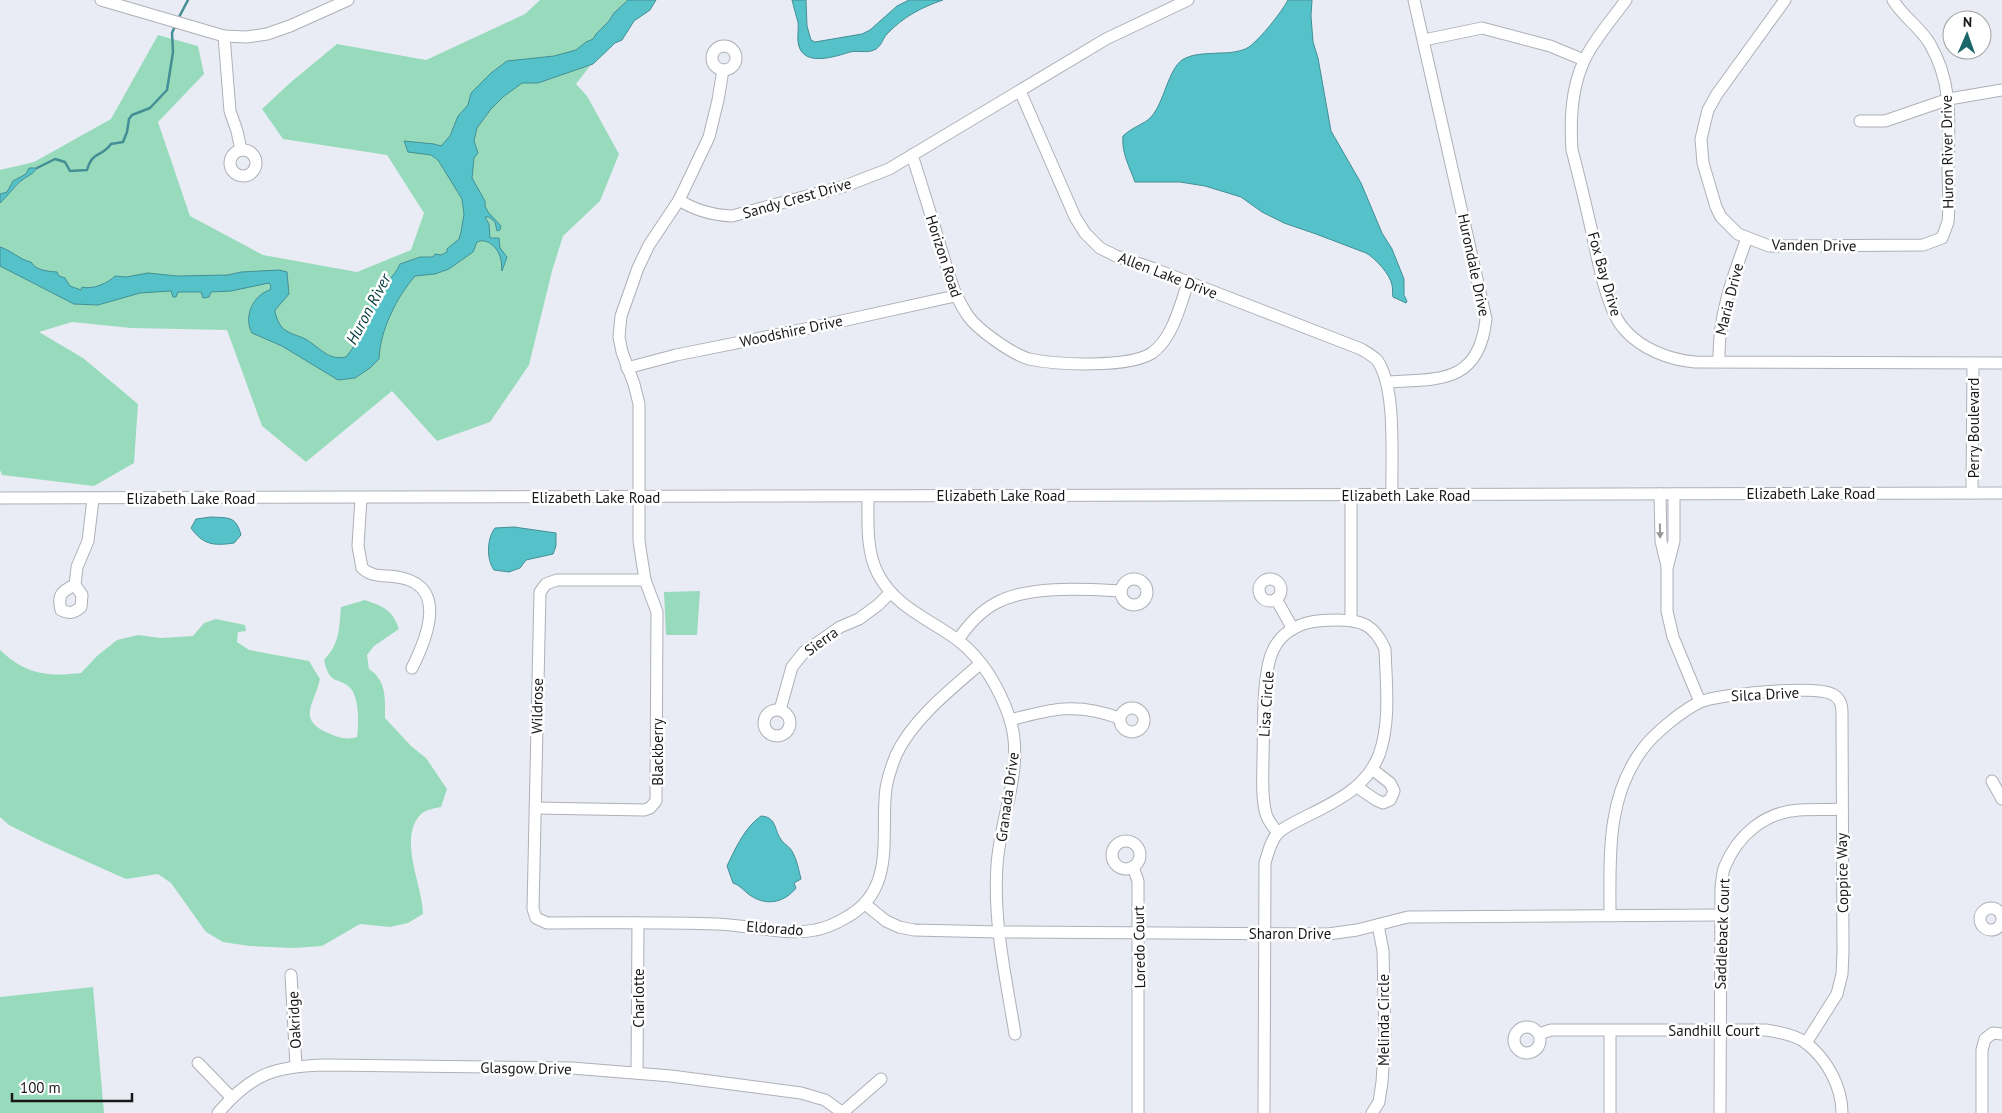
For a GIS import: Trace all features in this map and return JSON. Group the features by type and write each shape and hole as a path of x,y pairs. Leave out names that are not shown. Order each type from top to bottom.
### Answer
{"street":[{"path":"102,0 224,36 247,37 267,34 290,26 348,0"},
{"name":"Sandy Crest Drive","path":"679,200 693,209 716,215 732,216 845,186 888,168 912,155 1106,39 1188,0"},
{"name":"Hurondale Drive","path":"1387,382 1447,378 1458,372 1467,366 1485,334 1486,327 1482,297 1414,0"},
{"path":"1424,40 1482,28 1534,40 1584,60 1626,0"},
{"name":"Vanden Drive","path":"1785,0 1717,94 1708,110 1701,139 1703,163 1716,207 1721,217 1747,238 1769,246 1920,245 1939,240 1945,231"},
{"name":"Huron River Drive","path":"1893,0 1904,16 1930,43 1944,79 1949,99 1948,220 1945,231"},
{"path":"224,36 230,111 241,150"},
{"name":"Fox Bay Drive","path":"1584,60 1572,100 1572,150 1603,279 1619,332 1667,356 1695,362 2002,363"},
{"path":"644,580 639,541 640,429 638,404 634,384 627,368 619,337 621,316 638,268 649,245 679,200 709,137 723,70"},
{"path":"1860,122 1885,121 1949,99 2002,90"},
{"name":"Allen Lake Drive","path":"1020,91 1075,217 1085,233 1100,248 1116,256 1361,349 1375,358 1387,382"},
{"name":"Horizon Road","path":"912,155 955,296 969,318 981,329 998,342 1028,358 1114,364 1135,361 1152,353 1162,343 1170,331 1188,283"},
{"name":"Maria Drive","path":"1719,362 1720,322 1732,278 1747,238"},
{"name":"Woodshire Drive","path":"627,368 676,355 955,296"},
{"name":"Perry Boulevard","path":"1972,493 1973,363"},
{"path":"1387,382 1390,399 1392,494"},
{"name":"Elizabeth Lake Road","path":"0,498 638,498 2002,493"},
{"path":"1351,494 1351,620"},
{"path":"1660,494 1661,541 1668,568 1669,624 1700,702"},
{"path":"1668,568 1674,541 1674,494"},
{"name":"Granada Drive","path":"868,496 868,539 870,551 878,573 890,593 904,606 958,640 970,650 996,685 1010,720 1014,740 1013,771 997,863 998,932 1015,1034"},
{"path":"361,498 358,546 362,568 368,574 400,577 416,582 426,592 430,612 429,626 425,643 412,668"},
{"path":"75,585 77,566 88,541 93,499"},
{"name":"Wildrose","path":"538,921 533,909 540,592 543,580 644,580"},
{"name":"Blackberry","path":"536,808 644,810 650,808 656,801 657,612 644,580"},
{"path":"958,640 977,617 996,603 1013,597 1063,590 1121,591"},
{"name":"Sierra","path":"780,710 792,667 804,652 840,627 858,619 878,606 890,593"},
{"path":"1264,1113 1265,863 1278,833 1294,822 1337,801 1357,787 1372,769 1379,755 1385,732 1385,649 1379,636 1369,626 1351,620 1325,620 1302,624 1293,628 1276,599"},
{"name":"Lisa Circle","path":"1278,833 1266,816 1264,804 1265,683 1269,660 1274,649 1281,638 1293,628"},
{"name":"Eldorado","path":"538,921 718,924 792,931 813,931 837,923 865,904 882,872 886,788 897,753 908,734 919,721 980,664"},
{"name":"Silca Drive","path":"1610,915 1612,824 1617,798 1626,776 1642,750 1663,727 1700,702 1733,694 1824,692 1836,696"},
{"name":"Coppice Way","path":"1806,1043 1837,994 1842,974 1842,703 1836,696"},
{"path":"1010,720 1044,711 1072,708 1096,711 1119,718"},
{"path":"1357,787 1383,803 1390,800 1394,791 1390,783 1372,769"},
{"path":"1992,782 2002,799"},
{"name":"Saddleback Court","path":"1720,1113 1720,915 1721,888 1725,867 1737,844 1764,820 1781,813 1798,810 1841,809"},
{"name":"Loredo Court","path":"1133,867 1138,881 1138,1113"},
{"name":"Sharon Drive","path":"865,904 886,921 899,928 998,932 1340,933 1408,917 1720,915"},
{"name":"Charlotte","path":"637,1073 638,923"},
{"name":"Melinda Circle","path":"1372,1113 1379,1102 1385,1037 1383,951 1378,925"},
{"name":"Oakridge","path":"291,976 296,1066"},
{"name":"Sandhill Court","path":"1539,1034 1552,1030 1766,1030 1781,1033 1806,1043 1820,1056 1832,1072 1840,1094 1842,1113"},
{"path":"1610,1031 1610,1113"},
{"path":"1982,1113 1982,1050 1984,1039 1993,1033 2002,1034"},
{"path":"198,1063 231,1097"},
{"name":"Glasgow Drive","path":"218,1113 231,1097 249,1081 268,1072 296,1066 563,1068 637,1073 801,1093 825,1100 843,1113"},
{"path":"843,1113 881,1079"}],"green space":[{"path":"540,0 641,0 576,84 587,96 619,154 600,201 563,236 552,271 529,365 490,422 437,441 392,391 306,462 262,426 227,330 131,328 72,322 39,332 83,358 138,404 134,463 94,486 2,475 0,470 0,170 34,162 111,119 158,35 198,46 204,74 158,122 190,216 263,255 357,272 411,250 424,213 387,155 283,139 262,109 337,44 426,60 525,14"},
{"path":"700,591 697,635 666,635 664,592"},
{"path":"365,600 390,613 399,629 374,646 367,655 369,669 379,679 384,690 385,718 411,746 426,758 447,789 441,807 422,813 414,825 411,837 411,850 423,914 408,923 390,927 360,924 322,946 293,948 249,946 223,942 206,932 171,883 158,874 126,879 43,842 9,825 0,817 0,650 18,664 37,672 47,674 81,673 97,656 117,640 138,635 161,638 193,636 204,623 216,619 245,625 246,631 238,632 237,642 249,650 309,661 320,679 310,710 310,717 318,728 328,733 353,738 357,737 358,726 358,713 354,695 348,686 332,678 326,669 324,660 336,642 341,607"},
{"path":"93,987 104,1113 0,1113 0,997"}],"water":[{"path":"628,0 656,0 650,10 634,21 622,40 615,43 593,64 538,83 522,83 491,109 477,128 474,141 478,153 474,158 472,178 485,201 488,212 501,226 500,230 497,231 495,222 489,217 485,217 489,224 490,238 499,238 500,248 507,257 502,271 500,256 495,248 485,241 481,241 477,242 473,252 449,269 435,274 415,276 390,315 382,337 379,359 355,378 338,380 282,346 252,333 249,327 251,307 259,297 270,290 271,286 269,283 231,291 211,292 209,297 203,298 201,292 178,292 176,297 173,297 171,291 140,293 98,305 74,304 0,266 0,247 31,262 39,269 57,272 59,276 65,278 70,286 81,290 82,287 91,288 100,285 115,276 126,277 148,273 177,276 228,275 241,272 279,270 287,272 289,294 275,310 283,329 307,340 325,353 340,358 346,357 360,334 378,293 400,264 420,257 433,257 435,254 441,255 447,252 447,249 459,239 461,232 464,214 462,199 438,160 431,155 408,152 404,141 441,146 450,136 458,116 468,105 471,93 491,73 507,61 554,56 576,50 593,39 614,13"},
{"path":"792,0 806,0 807,26 811,40 815,42 862,34 870,30 897,6 909,0 943,0 920,9 906,18 887,34 876,49 867,52 853,52 816,58 809,57 800,49 798,22"},
{"path":"1288,0 1312,0 1313,42 1318,58 1331,131 1361,183 1382,233 1392,249 1404,279 1406,303 1393,297 1391,281 1385,271 1378,262 1366,253 1284,223 1262,212 1241,197 1205,186 1180,182 1135,182 1128,166 1123,148 1123,136 1151,117 1177,65 1182,60 1191,56 1235,52 1249,47 1281,12"},
{"path":"29,168 37,168 20,182 0,203 0,194 7,192 13,181 26,174"},
{"path":"211,517 231,519 237,524 241,535 234,543 221,544 210,543 200,538 191,528 196,519"},
{"path":"514,527 556,533 556,546 553,554 526,560 520,568 509,572 494,570 489,555 489,543 492,532 495,528"},
{"path":"761,816 772,821 781,840 792,851 801,879 794,883 796,888 787,897 770,902 759,900 733,883 727,866 745,832"}],"waterway":[{"path":"178,19 188,0"},
{"path":"37,168 55,159 65,162 70,171 87,170 92,159 111,144 123,142 129,119 132,115 150,108 167,90 173,52 172,33 175,26"}],"water label":[{"name":"Huron River","path":"368,309"}]}
